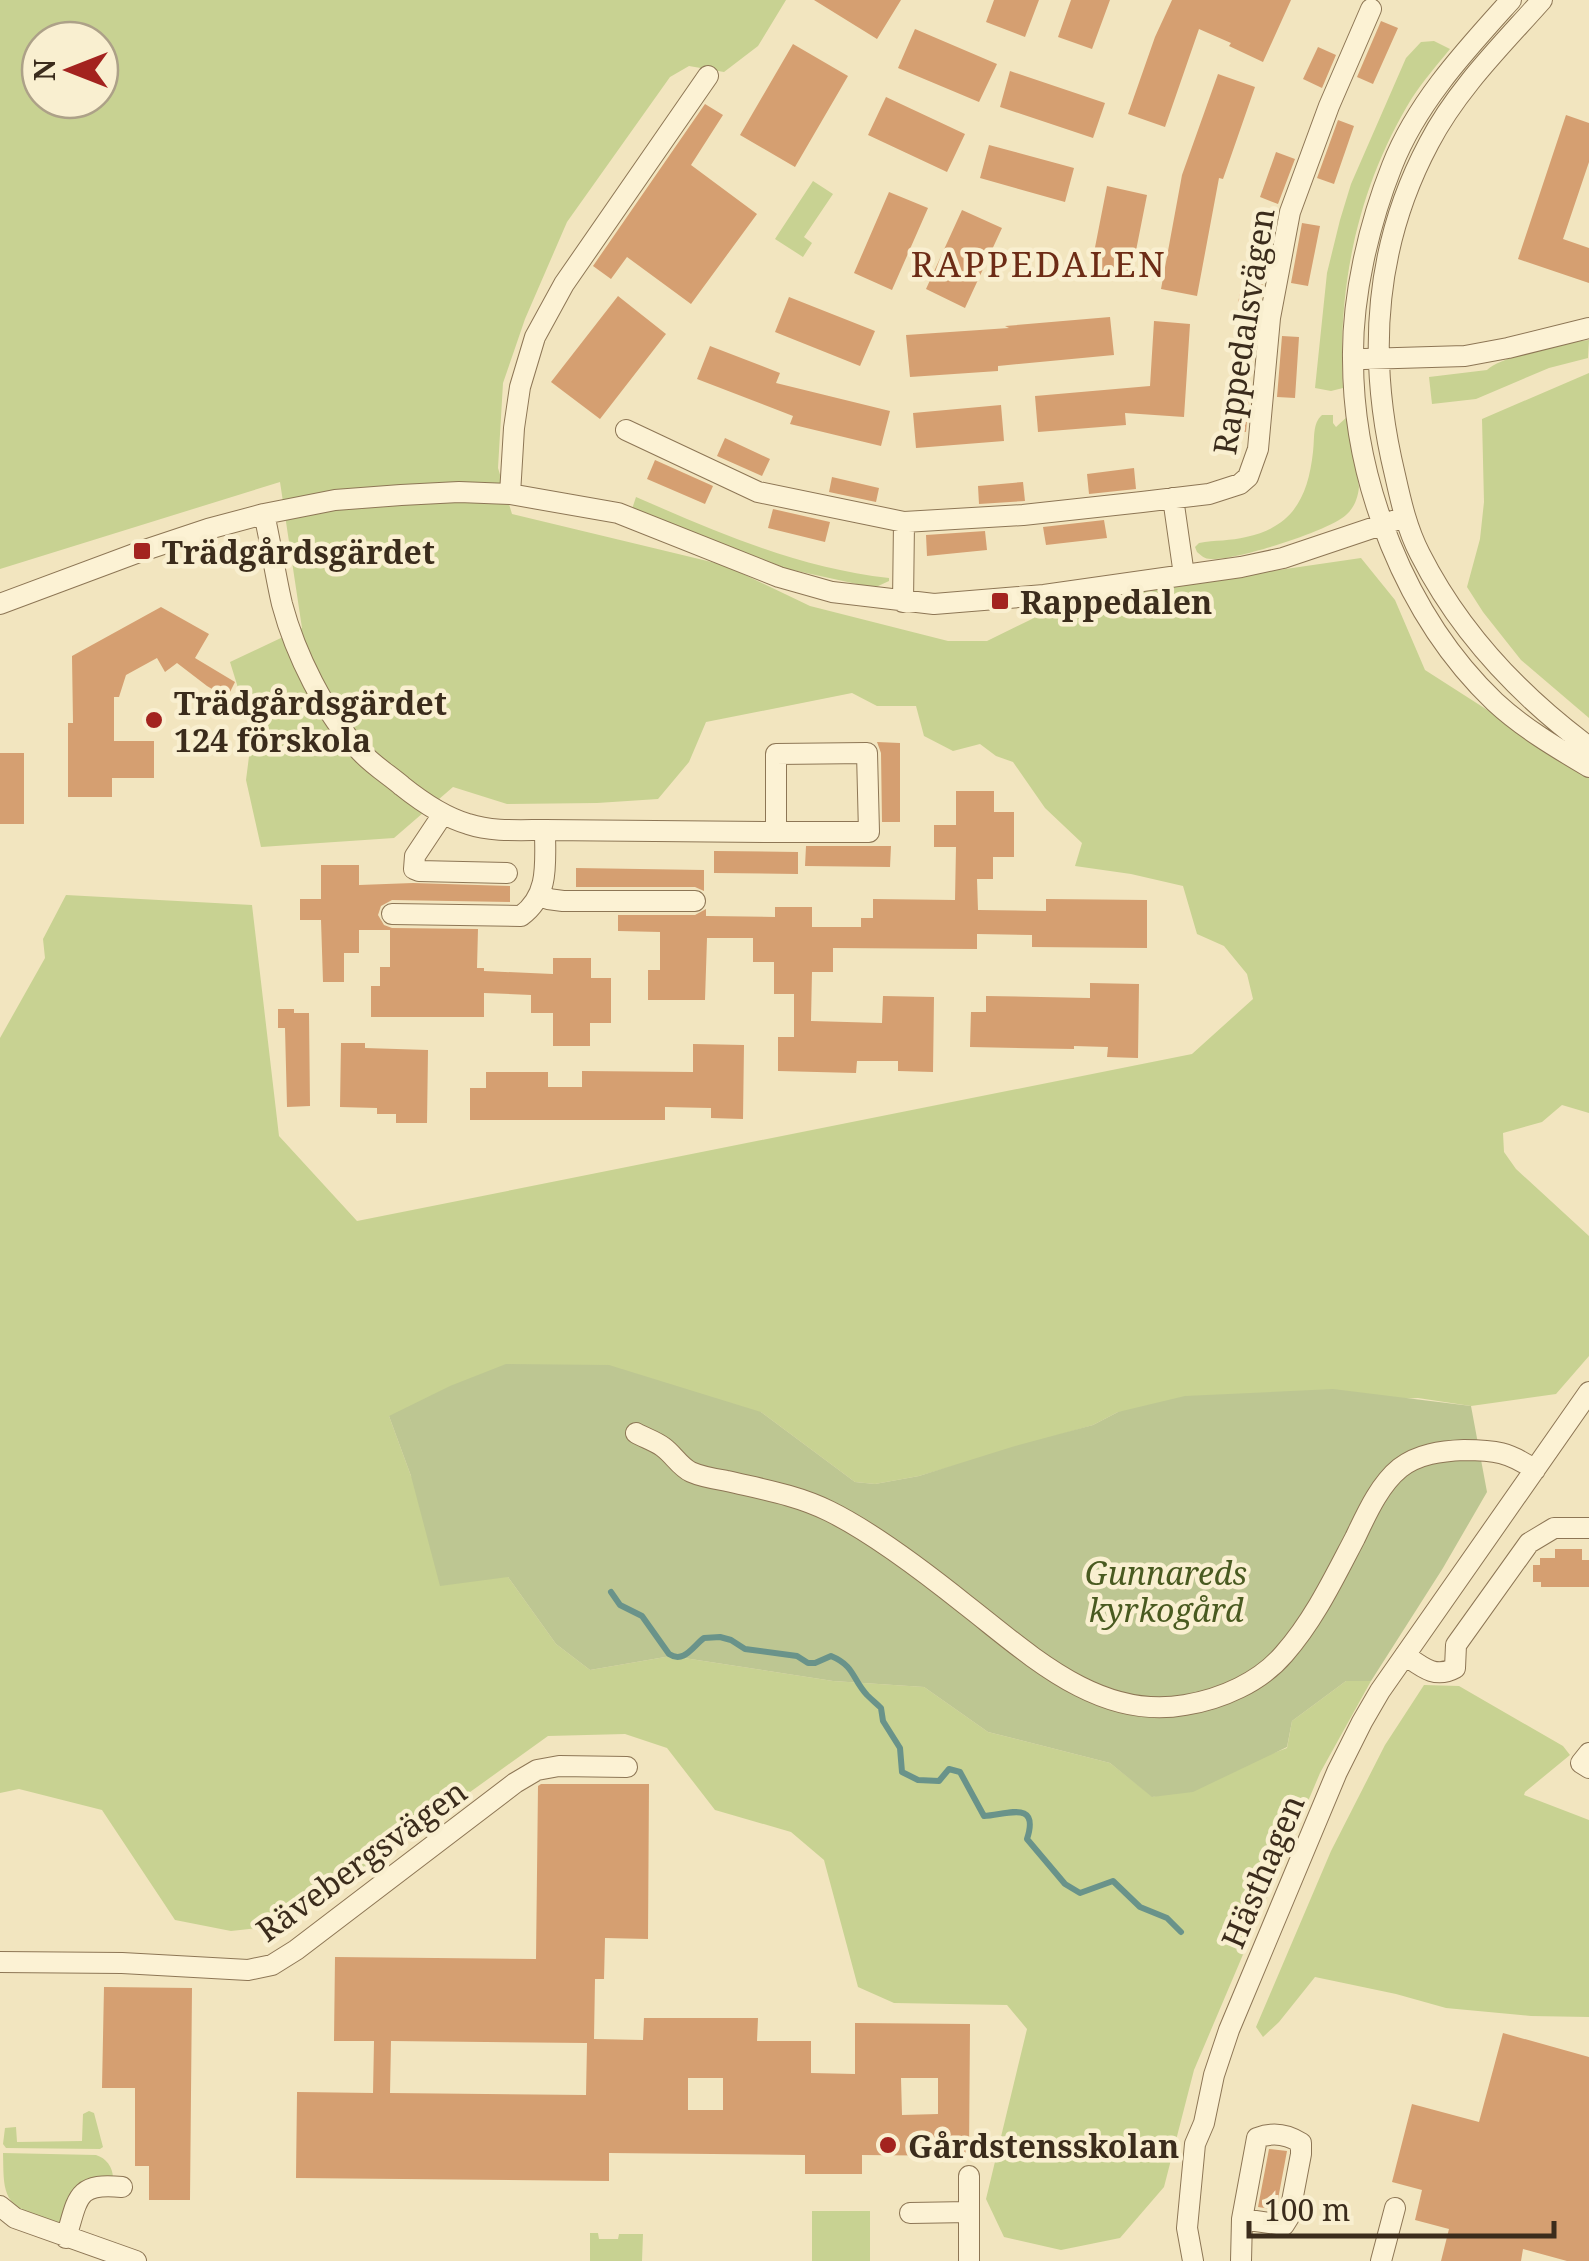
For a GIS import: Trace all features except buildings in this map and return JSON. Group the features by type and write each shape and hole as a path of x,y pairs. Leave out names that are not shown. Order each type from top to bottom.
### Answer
{"street":[{"path":"1512,0 1429,98 1392,164 1362,268 1352,360 1362,447 1383,525 1427,616 1479,686 1517,720 1589,767"},
{"path":"1542,0 1458,98 1430,139 1413,175 1388,250 1378,304 1378,358 1386,437 1405,518 1420,553 1465,627 1508,678 1589,747"},
{"name":"Rappedalsvägen","path":"626,430 758,492 904,522 1023,515 1209,494 1232,488 1248,478 1255,464 1270,318 1290,212 1371,9"},
{"path":"510,494 520,387 534,337 564,284 708,76"},
{"path":"1352,360 1465,356 1589,328"},
{"path":"0,604 208,529 335,500 401,495 510,494 618,514 779,577 832,592 934,604 1000,600 1242,567 1284,558 1405,518"},
{"path":"1174,498 1184,575"},
{"path":"264,514 283,606 316,686 361,752 442,814 471,826 515,830 776,832 868,832 867,753 776,754 776,832"},
{"path":"904,522 904,602"},
{"path":"442,814 415,856 414,868 507,872"},
{"path":"392,914 521,916 541,892 545,830"},
{"path":"541,892 548,899 563,901 695,901"},
{"name":"Hästhagen","path":"1193,2259 1202,2228 1208,2144 1204,2124 1214,2075 1228,2030 1313,1826 1362,1722 1589,1392"},
{"path":"636,1434 664,1448 688,1471 806,1500 832,1512 963,1602 1043,1666 1116,1701 1150,1706 1184,1706 1258,1679 1284,1654 1322,1600 1368,1513 1398,1469 1420,1456 1462,1450 1503,1452 1534,1470"},
{"path":"1404,1656 1432,1672 1455,1668 1456,1645 1530,1544 1554,1528 1589,1528"},
{"name":"Rävebergsvägen","path":"0,1962 248,1970 272,1965 537,1770 559,1766 627,1767"},
{"path":"1241,2261 1242,2220 1258,2138 1268,2133 1292,2137 1301,2143 1289,2217 1284,2224 1242,2220"},
{"path":"969,2176 969,2261"},
{"path":"66,2238 82,2194 88,2188 122,2187"},
{"path":"0,2206 15,2218 136,2261"},
{"path":"1382,2261 1395,2208"},
{"path":"910,2213 969,2212"}],"green space":[{"path":"0,0 786,0 758,46 724,72 689,66 670,77 567,222 525,319 503,383 498,468 512,514 724,565 810,606 948,641 987,641 1032,619 1036,612 1119,593 1361,558 1395,600 1425,670 1589,775 1589,1113 1562,1105 1542,1122 1503,1133 1504,1152 1516,1169 1589,1236 1589,1356 1556,1394 1471,1406 1418,1398 1118,1412 1093,1425 919,1476 875,1484 855,1482 761,1412 389,1416 411,1476 508,1577 556,1644 590,1670 671,1656 833,1681 924,1687 988,1732 1110,1763 1153,1797 1287,1748 1292,1721 1346,1681 1371,1681 1320,1773 1194,2070 1164,2187 1120,2238 1061,2250 1004,2237 986,2199 1027,2029 1007,2005 894,2003 858,1987 824,1860 791,1832 715,1810 667,1748 625,1734 548,1736 285,1925 231,1931 175,1920 102,1810 19,1789 0,1793 0,1038 45,958 43,939 66,895 252,905 279,1136 357,1221 1192,1054 1253,999 1247,974 1224,946 1197,934 1183,886 1075,866 1082,843 1045,808 1013,762 980,744 953,751 924,736 916,706 877,706 852,693 706,722 689,762 658,799 507,804 453,787 394,838 261,847 246,780 252,733 230,662 302,628 280,482 0,569"},
{"path":"1434,41 1450,49 1416,92 1393,132 1355,238 1344,312 1343,388 1315,388 1327,273 1351,184 1406,58 1421,42"},
{"path":"813,181 833,194 804,237 812,243 803,257 775,239"},
{"path":"1589,340 1588,358 1549,368 1476,399 1432,404 1429,377 1487,370 1520,355"},
{"path":"1589,373 1589,718 1521,660 1467,587 1480,539 1484,502 1482,419"},
{"path":"1322,415 1333,415 1336,427 1348,416 1359,487 1349,512 1321,529 1259,550 1211,559 1197,552 1195,547 1199,543 1262,532 1287,518 1307,483 1315,427"},
{"path":"636,497 760,547 889,581 876,587 866,586 788,569 632,509"},
{"name":"Gunnareds kyrkogård","path":"506,1364 609,1365 761,1412 855,1482 875,1484 919,1476 1093,1425 1118,1412 1185,1396 1333,1389 1471,1406 1487,1492 1371,1681 1346,1681 1292,1721 1287,1747 1193,1792 1152,1797 1110,1763 988,1732 924,1687 833,1681 671,1656 590,1670 556,1644 508,1577 440,1586 411,1476 389,1416"},
{"path":"1424,1685 1459,1686 1563,1746 1570,1755 1524,1795 1589,1820 1589,2017 1446,2008 1315,1977 1263,2037 1256,2027 1331,1851 1385,1745"},
{"path":"94,2113 103,2147 100,2149 6,2148 3,2144 5,2128 16,2127 17,2142 82,2141 83,2114"},
{"path":"3,2153 96,2155 108,2164 113,2178 63,2222 51,2222 27,2213 11,2201 5,2186"},
{"path":"812,2211 870,2211 870,2261 812,2261"},
{"path":"590,2233 598,2233 599,2239 643,2234 642,2261 590,2261"}],"waterway":[{"path":"611,1592 620,1605 642,1616 674,1657 684,1655 704,1638 720,1637 745,1649 797,1656 808,1663 831,1656 839,1660 881,1708 883,1721 900,1748 902,1772 918,1780 939,1781 949,1769 960,1772 984,1816 1019,1812 1029,1818 1027,1839 1065,1884 1080,1893 1113,1881 1140,1907 1167,1918 1181,1932"}],"place":[{"name":"Trädgårdsgärdet","path":"142,551"},
{"name":"Rappedalen","path":"1000,601"},
{"name":"Trädgårdsgärdet 124 förskola","path":"154,720"},
{"name":"Gårdstensskolan","path":"888,2145"}],"district":[{"name":"RAPPEDALEN","path":"1039,263"}]}
